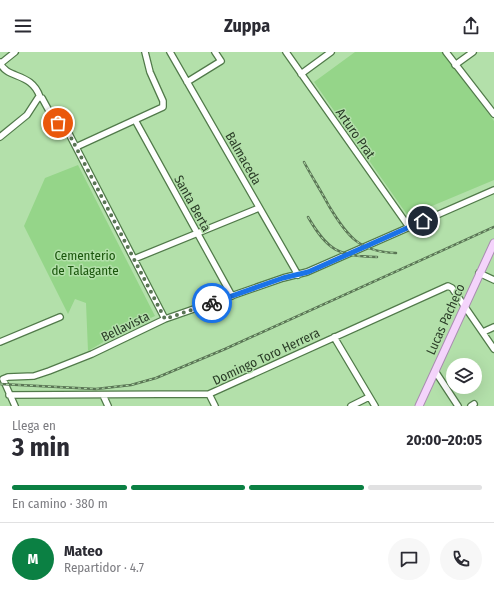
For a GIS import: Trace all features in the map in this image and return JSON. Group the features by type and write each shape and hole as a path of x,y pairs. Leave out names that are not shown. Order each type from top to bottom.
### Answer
{"main road":[{"name":"Lucas Pacheco","path":"419,406 494,243"}],"street":[{"path":"15,52 0,63 10,73 32,83 40,97 43,99 54,120 65,126 165,319"},
{"path":"76,147 163,107 163,100 150,72 145,52"},
{"name":"Balmaceda","path":"170,52 298,275"},
{"path":"187,82 221,61 215,52"},
{"name":"Arturo Prat","path":"286,52 409,227"},
{"path":"301,74 330,52"},
{"path":"446,52 494,114"},
{"path":"455,65 473,52"},
{"path":"0,137 27,115 40,97"},
{"name":"Santa Berta","path":"135,120 232,296"},
{"name":"Bellavista","path":"4,377 34,376 57,368 165,319 283,278 298,275 494,190"},
{"path":"134,259 259,208"},
{"path":"479,273 494,280"},
{"name":"Domingo Toro Herrera","path":"9,395 209,394 449,286 464,306"},
{"path":"464,306 494,349"},
{"path":"0,342 60,317"},
{"path":"482,332 494,327"},
{"path":"334,337 375,406"},
{"path":"435,371 458,406"},
{"path":"4,377 9,395 15,406"},
{"path":"209,394 215,406"},
{"path":"103,395 108,406"},
{"path":"352,406 370,397"}],"green space":[{"path":"355,52 442,52 494,121 494,180 408,216 314,82"},
{"name":"Cementerio de Talagante","path":"78,165 155,316 122,331 88,351 86,303 75,299 68,314 24,226 45,178"}],"railway":[{"path":"304,162 329,206 348,234 363,246 383,252 396,253"},
{"path":"308,217 322,237 335,249 343,253 353,255 377,257"},
{"path":"0,384 96,389 131,385 156,378 225,349 494,227"}],"way so far":[{"path":"58,123 65,126 165,319 212,303"}],"route":[{"path":"212,303 283,278 308,272 423,221"}]}
